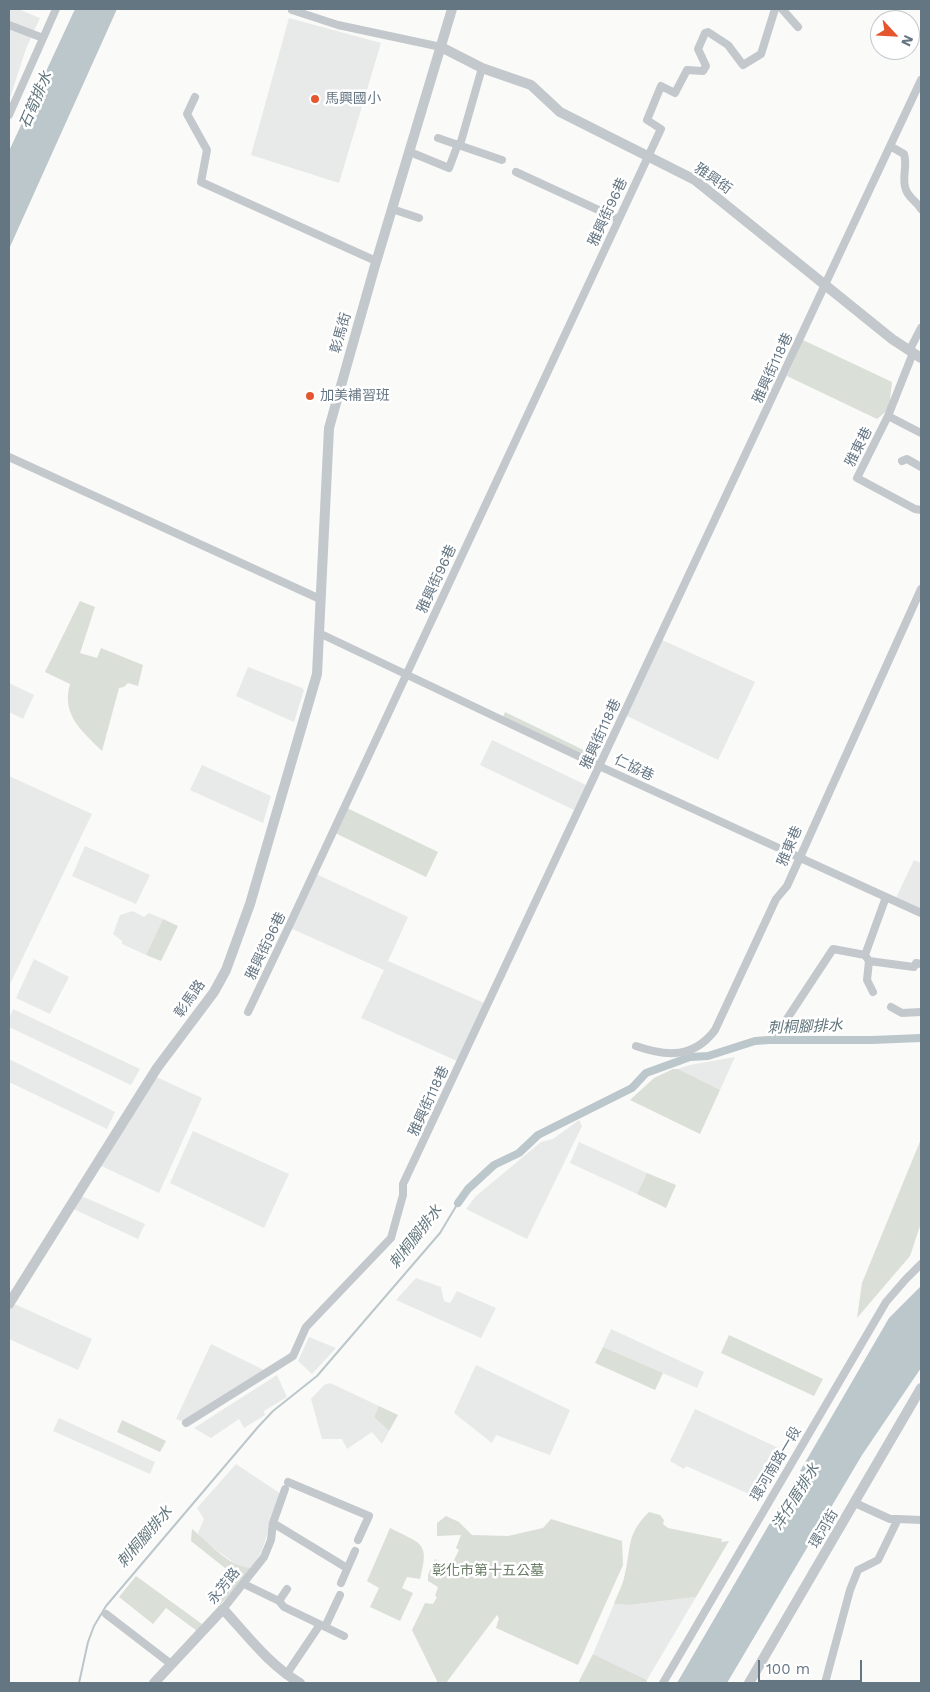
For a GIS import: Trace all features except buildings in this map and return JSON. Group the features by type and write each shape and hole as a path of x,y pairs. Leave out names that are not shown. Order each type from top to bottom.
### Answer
{"street":[{"path":"9,115 56,9"},
{"name":"彰馬街","path":"317,674 329,428 376,261 452,9"},
{"name":"雅興街96巷","path":"248,1012 661,129 647,120 661,86 675,93 687,70 703,71 706,66 698,49 705,33 708,32 728,45 743,65 761,54 775,9"},
{"path":"782,9 798,27"},
{"path":"292,10 338,25 441,47"},
{"path":"9,24 43,38"},
{"name":"雅興街","path":"441,47 482,68 531,86 540,92 560,112 695,180 915,354"},
{"path":"410,152 449,168 459,145 482,68"},
{"name":"雅興街118巷","path":"186,1423 294,1356 306,1327 391,1238 403,1195 403,1184 921,80"},
{"path":"195,97 187,114 207,150 201,182 376,261"},
{"path":"438,138 502,160"},
{"path":"890,146 904,154 906,166 903,182 909,196 920,204"},
{"path":"516,172 618,220"},
{"path":"392,210 419,218"},
{"name":"雅東巷","path":"921,328 915,354 888,416 857,478 915,509 921,510"},
{"name":"雅東巷","path":"888,416 921,433"},
{"path":"9,457 320,599"},
{"path":"902,461 907,459 921,466"},
{"name":"雅東巷","path":"636,1046 669,1054 704,1044 715,1030 776,899 787,886 798,857 921,589"},
{"name":"仁協巷","path":"319,633 600,766 921,913"},
{"name":"彰馬路","path":"9,1304 157,1068 214,992 226,970 250,904 317,674"},
{"path":"873,992 867,980 867,958 886,897"},
{"path":"777,1034 833,949 914,968 916,963 921,964"},
{"path":"891,1007 902,1012 921,1012"},
{"name":"環河南路一段","path":"662,1683 886,1302 921,1264"},
{"name":"環河街","path":"749,1683 921,1388"},
{"name":"永芳路","path":"154,1683 223,1609 264,1557 271,1540 273,1523 286,1485 369,1516 358,1540"},
{"path":"855,1503 890,1519 921,1520"},
{"path":"825,1683 850,1590 858,1570 878,1560 898,1519"},
{"path":"273,1523 347,1568"},
{"path":"341,1583 355,1551"},
{"path":"244,1584 279,1601 284,1607 344,1636"},
{"path":"279,1601 287,1589"},
{"path":"286,1675 322,1626 340,1595"},
{"path":"223,1609 268,1659 286,1675 300,1683"},
{"path":"106,1614 171,1664"}],"shaded area":[{"path":"9,9 18,9 40,18 26,49 9,101"},
{"name":"馬興國小","path":"289,18 381,43 339,183 251,155"},
{"path":"660,639 755,682 718,760 625,715"},
{"path":"248,667 304,690 294,722 236,696"},
{"path":"9,683 34,695 23,719 9,712"},
{"path":"492,740 586,785 574,810 480,765"},
{"path":"202,765 271,796 263,823 190,790"},
{"path":"9,776 92,814 9,986"},
{"path":"85,846 150,875 136,904 72,876"},
{"path":"914,860 921,863 921,914 894,902"},
{"path":"314,873 408,917 388,961 484,1003 457,1061 361,1018 384,970 288,927"},
{"path":"133,911 144,917 149,913 163,919 146,955 122,944 122,941 113,934 120,915"},
{"path":"34,959 69,977 50,1014 16,998"},
{"path":"13,1009 140,1069 131,1085 9,1027 9,1018"},
{"path":"735,1057 720,1090 678,1069 690,1065"},
{"path":"9,1059 115,1112 107,1129 9,1082"},
{"path":"152,1075 202,1098 159,1193 95,1163"},
{"path":"579,1120 582,1126 527,1239 466,1209 476,1196 541,1142 553,1139"},
{"path":"193,1131 289,1174 264,1228 170,1183"},
{"path":"579,1142 647,1173 637,1194 570,1163"},
{"path":"77,1194 145,1224 138,1239 69,1207"},
{"path":"416,1278 441,1287 444,1301 450,1303 457,1291 496,1308 481,1338 396,1300"},
{"path":"10,1302 92,1339 78,1370 9,1339"},
{"path":"611,1329 704,1372 697,1388 603,1347"},
{"path":"309,1337 336,1348 312,1374 298,1361"},
{"path":"211,1344 268,1372 185,1422 176,1419"},
{"path":"476,1365 570,1410 550,1455 496,1435 492,1443 454,1413"},
{"path":"277,1375 287,1397 264,1411 265,1415 244,1428 239,1419 211,1438 194,1428"},
{"path":"330,1383 379,1406 374,1417 389,1431 382,1444 372,1432 347,1449 342,1439 322,1439 311,1399 324,1385"},
{"path":"695,1409 783,1450 756,1497 686,1466 684,1469 670,1461"},
{"path":"59,1418 155,1462 150,1474 53,1431"},
{"path":"236,1464 281,1494 262,1550 253,1567 247,1568 240,1567 204,1541 198,1533 204,1519 197,1508"},
{"path":"696,1597 647,1680 593,1654 614,1604 629,1605"}],"green space":[{"path":"803,340 892,382 889,409 877,419 787,376"},
{"path":"80,601 95,607 80,653 97,658 101,648 143,665 138,686 128,683 124,687 119,688 102,751 75,722 71,714 68,705 70,684 45,672"},
{"path":"505,712 598,757 594,761 503,717"},
{"path":"345,807 438,852 426,877 333,832"},
{"path":"163,919 178,926 161,961 146,955"},
{"path":"673,1069 678,1069 720,1090 700,1134 630,1100 654,1078"},
{"path":"921,1139 921,1223 910,1256 857,1318 862,1283"},
{"path":"647,1173 676,1185 666,1208 637,1194"},
{"path":"729,1335 823,1379 814,1396 721,1353"},
{"path":"603,1347 663,1373 655,1390 595,1363"},
{"path":"379,1406 398,1415 389,1431 374,1417"},
{"path":"122,1420 166,1441 160,1452 117,1432"},
{"path":"649,1512 660,1515 664,1520 663,1524 668,1528 722,1539 721,1542 729,1541 696,1597 629,1605 614,1604 623,1581 630,1542 641,1520"},
{"name":"彰化市第十五公墓","path":"446,1516 459,1522 472,1535 508,1536 543,1528 551,1519 622,1541 623,1565 578,1665 496,1628 499,1618 497,1615 446,1683 438,1683 412,1630 425,1603 433,1604 437,1597 435,1596 438,1587 428,1581 428,1575 435,1559 448,1566 448,1572 459,1550 456,1548 461,1535 437,1536 437,1523"},
{"path":"390,1528 416,1541 423,1550 424,1557 420,1579 407,1577 402,1588 413,1593 400,1621 370,1607 379,1588 367,1581"},
{"path":"192,1529 212,1547 237,1565 253,1567 220,1605 217,1600 235,1581 235,1576 191,1541"},
{"path":"136,1576 202,1624 197,1631 166,1608 153,1624 119,1597"},
{"path":"593,1654 647,1680 646,1683 578,1683"}],"water":[{"name":"石筍排水","path":"75,9 117,9 9,249 9,151"},
{"name":"洋仔厝排水","path":"921,1286 921,1368 862,1455 727,1683 677,1683 889,1318"}],"waterway":[{"name":"刺桐腳排水","path":"458,1203 468,1189 494,1165 519,1153 538,1135 632,1088 646,1073 690,1057 708,1056 755,1041 921,1038"},
{"name":"刺桐腳排水","path":"79,1683 88,1642 94,1626 106,1606 258,1427 273,1411 317,1376 440,1233 458,1203"}],"place":[{"name":"馬興國小","path":"315,99"},
{"name":"加美補習班","path":"310,396"}]}
